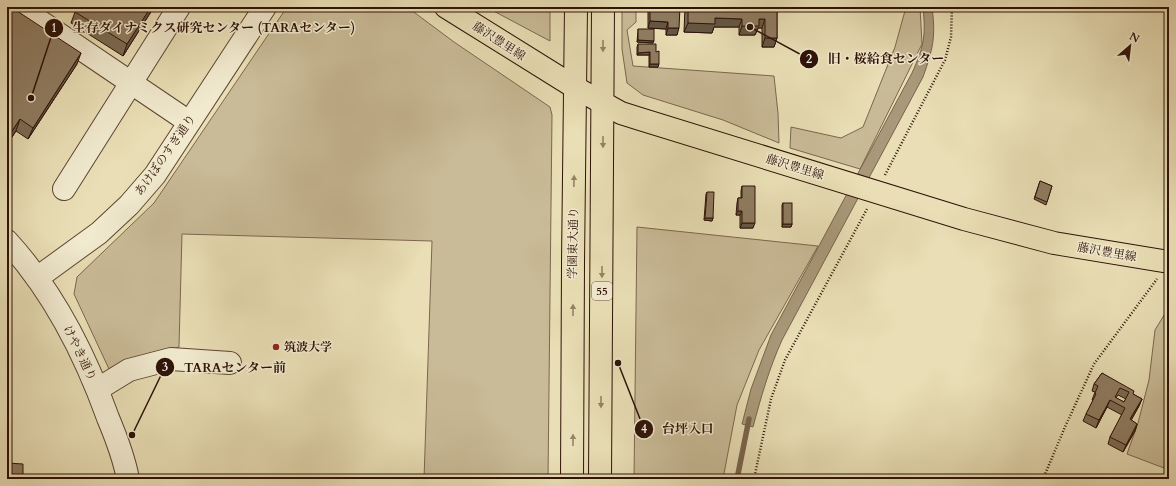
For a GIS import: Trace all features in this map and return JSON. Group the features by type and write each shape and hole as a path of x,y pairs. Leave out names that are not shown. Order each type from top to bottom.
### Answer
{"main road":[{"name":"藤沢豊里線","path":"446,7 576,88 621,113 964,219 1163,270"},
{"name":"学園東大通り","path":"572,479 576,7"},
{"name":"55","path":"600,479 603,7"}],"street":[{"path":"64,189 179,7"},
{"name":"あけぼのすぎ通り","path":"37,278 99,233 129,205 155,175 265,7"},
{"path":"29,10 189,122"},
{"name":"けやき通り","path":"7,241 37,278 60,311 98,389 115,434 128,479"},
{"path":"98,389 129,370 171,359 230,362"}],"path":[{"path":"754,479 771,399 785,360 863,188 945,60 951,37 952,7"},
{"path":"1043,479 1094,364 1163,270"}],"shaded area":[{"path":"287,7 407,7 454,42 550,107 552,115 548,479 424,479 432,241 182,234 179,347 109,369 74,294 77,277 154,203"},
{"path":"486,7 550,7 550,41"},
{"path":"622,7 636,7 636,22 627,30 633,66 774,76 778,113 779,143 723,120 643,95 627,83 622,49"},
{"path":"906,7 920,7 922,44 860,169 790,148 791,127 841,138 863,127 895,47"},
{"path":"923,7 932,7 934,35 923,77 782,340 766,383 753,427 742,424 751,389 771,335 912,73 922,48 924,34"},
{"path":"637,227 818,246 759,350 737,405 723,479 634,479"},
{"path":"1169,307 1169,441 1164,468 1127,454 1138,423 1149,380 1155,330"}],"building":[{"path":"7,7 11,7 81,53 33,128 20,119 12,131 7,128"},
{"path":"78,7 151,7 127,44 75,12"},
{"path":"650,7 680,7 679,28 668,28 668,22 650,21"},
{"path":"688,7 777,7 777,38 765,38 765,19 759,19 759,26 742,26 742,19 715,18 715,24 688,23"},
{"path":"638,29 654,29 654,41 638,40"},
{"path":"638,44 656,44 656,52 659,51 659,64 650,64 650,52 638,53"},
{"path":"1040,181 1052,186 1047,202 1035,197"},
{"path":"742,186 755,186 755,223 742,223 742,211 738,211 738,198 742,198"},
{"path":"707,192 714,192 713,218 705,218"},
{"path":"783,203 792,203 792,224 783,224"},
{"path":"1102,373 1134,391 1133,394 1142,399 1130,419 1137,424 1126,445 1110,437 1125,408 1110,400 1099,420 1086,414 1096,394 1095,393 1098,386 1094,384","holes":["1120,388 1129,392 1124,402 1115,397"]},
{"path":"7,463 23,464 23,479 7,479"}],"waterway":[{"path":"737,479 749,419"}],"place":[{"name":"旧・桜給食センター","path":"750,27"},
{"name":"生存ダイナミクス研究センター (TARAセンター)","path":"31,98"},
{"name":"筑波大学","path":"276,347"},
{"name":"台坪入口","path":"618,363"},
{"name":"TARAセンター前","path":"132,435"}]}
